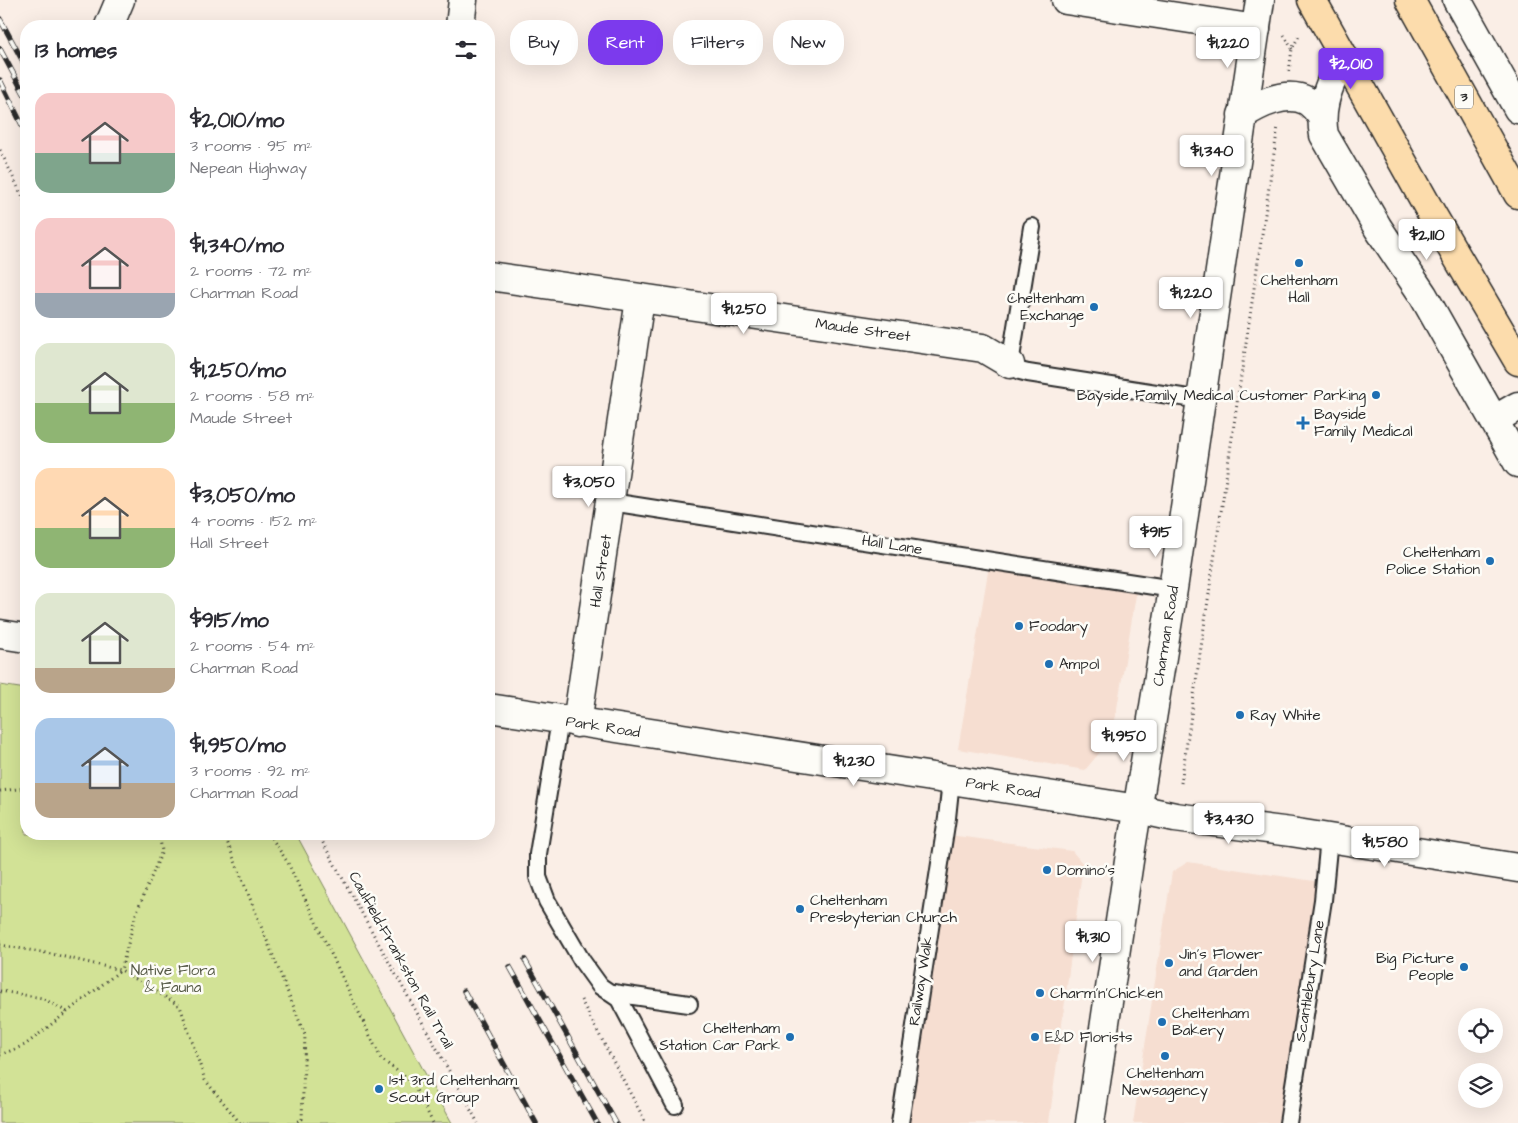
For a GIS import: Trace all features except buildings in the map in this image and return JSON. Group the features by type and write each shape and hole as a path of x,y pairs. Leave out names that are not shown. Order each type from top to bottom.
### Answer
{"highway":[{"path":"1312,0 1433,216 1518,361"},
{"name":"3","path":"1410,0 1518,194"}],"street":[{"path":"112,20 120,0"},
{"path":"461,20 464,0"},
{"path":"1066,0 1256,29"},
{"name":"Charman Road","path":"1090,1123 1173,588 1260,0"},
{"path":"1457,0 1518,109"},
{"path":"1342,55 1324,100 1321,115 1324,135 1382,235 1423,295 1518,463"},
{"path":"1242,115 1261,104 1295,97 1305,100 1321,115"},
{"name":"Maude Street","path":"495,277 983,348 1010,364"},
{"name":"Hall Street","path":"568,721 611,502 640,299"},
{"path":"1494,420 1518,406"},
{"path":"0,634 20,637"},
{"name":"Park Road","path":"495,709 1138,809 1175,817 1329,838 1518,868"}],"lane":[{"path":"1010,364 1032,227"},
{"name":"Maude Street","path":"1010,364 1020,371 1028,373 1201,400"},
{"name":"Hall Lane","path":"611,502 1173,588"},
{"path":"568,721 540,847 538,877 547,901 582,961 600,986 613,993 619,999 675,1105"},
{"name":"Railway Walk","path":"900,1123 947,818 951,780"},
{"name":"Scantlebury Lane","path":"1288,1123 1324,893 1329,838"},
{"path":"613,993 689,1004"}],"path":[{"path":"1181,783 1283,98 1292,50"},
{"path":"0,150 20,192"},
{"path":"0,791 20,789"},
{"path":"0,1055 25,1045 121,970 136,914 162,851 160,840"},
{"path":"226,840 305,1035 302,1119 294,1123"},
{"path":"272,840 288,863 381,1059 412,1082 433,1123"},
{"name":"Caulfield-Frankston Rail Trail","path":"321,840 478,1123"},
{"path":"0,945 52,954 121,970 180,1006 205,1080 240,1123"},
{"path":"0,991 42,998 68,1013"}],"shaded area":[{"name":"Ampol","path":"989,566 1137,589 1112,738 1085,770 958,749"},
{"path":"949,835 1072,851 1083,864 1049,1123 903,1123"},
{"path":"1188,862 1320,882 1284,1123 1133,1123 1172,872"}],"green space":[{"name":"Native Flora & Fauna","path":"0,685 20,688 20,840 299,840 452,1123 0,1123"}],"railway":[{"path":"0,19 20,56"},
{"path":"0,49 20,86"},
{"path":"0,80 20,121"},
{"path":"525,960 616,1123"},
{"path":"510,967 597,1123"},
{"path":"464,991 536,1123"}],"place":[{"name":"Cheltenham Hall","path":"1299,263"},
{"name":"Cheltenham Exchange","path":"1094,307"},
{"name":"Bayside Family Medical Customer Parking","path":"1376,395"},
{"name":"Bayside Family Medical","path":"1303,423"},
{"name":"Cheltenham Police Station","path":"1490,561"},
{"name":"Foodary","path":"1019,626"},
{"name":"Ampol","path":"1049,664"},
{"name":"Ray White","path":"1240,715"},
{"name":"Domino's","path":"1047,870"},
{"name":"Cheltenham Presbyterian Church","path":"800,909"},
{"name":"Jin's Flower and Garden","path":"1169,963"},
{"name":"Big Picture People","path":"1464,967"},
{"name":"Charm'n'Chicken","path":"1040,993"},
{"name":"Cheltenham Bakery","path":"1162,1022"},
{"name":"Cheltenham Station Car Park","path":"790,1037"},
{"name":"E&D Florists","path":"1035,1037"},
{"name":"Cheltenham Newsagency","path":"1165,1056"},
{"name":"1st 3rd Cheltenham Scout Group","path":"379,1089"}]}
